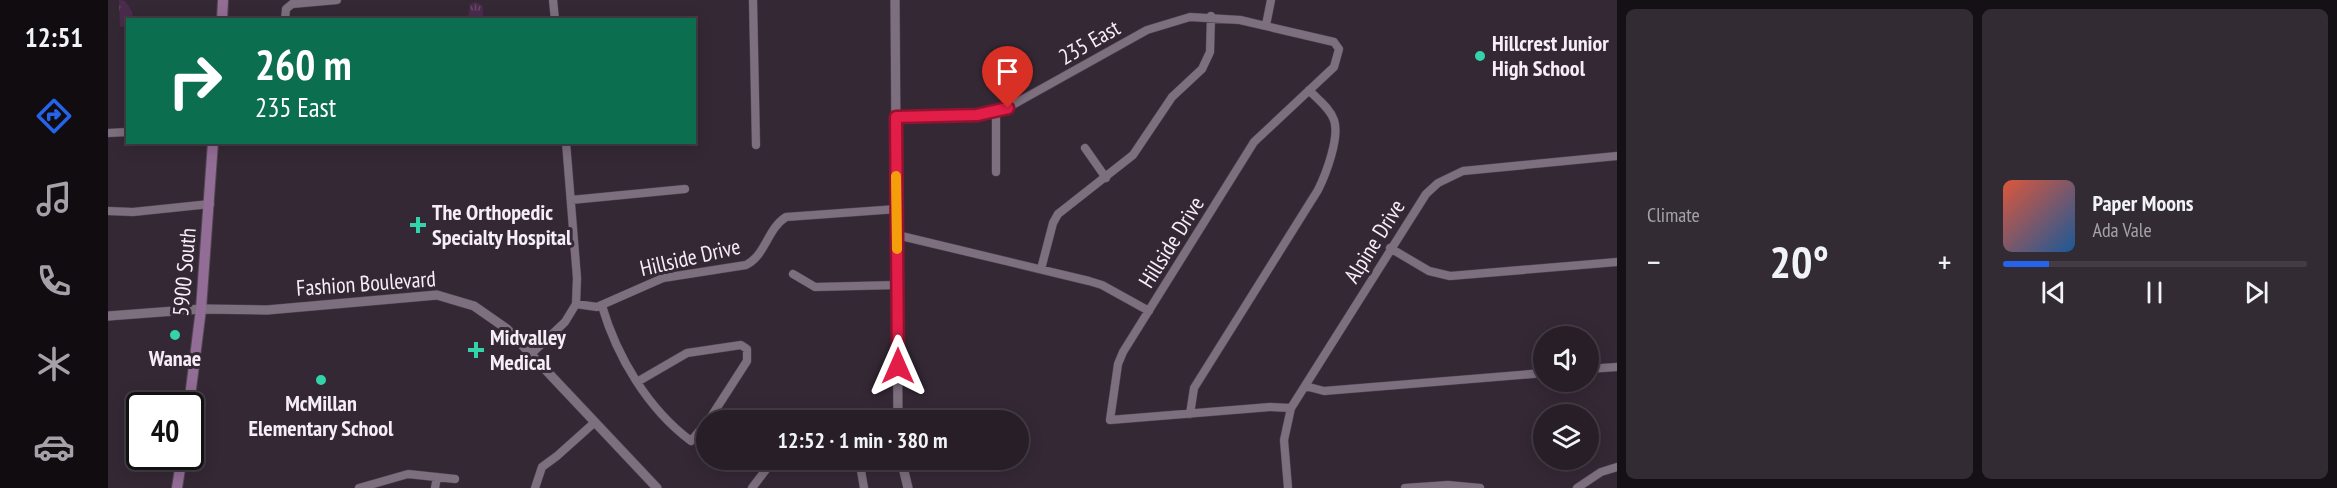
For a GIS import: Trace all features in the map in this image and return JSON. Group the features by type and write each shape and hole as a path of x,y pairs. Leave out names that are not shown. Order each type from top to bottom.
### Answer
{"main road":[{"path":"222,18 223,0"},
{"name":"5900 South","path":"191,392 201,309 213,144"},
{"path":"177,488 180,470"}],"street":[{"path":"285,18 286,9 292,4 337,0"},
{"path":"553,0 555,18"},
{"path":"753,0 756,145"},
{"path":"895,0 898,410"},
{"path":"1266,25 1271,0"},
{"path":"1041,269 1053,224 1058,214 1133,155 1172,98 1202,69 1210,52 1211,16"},
{"name":"235 East","path":"896,117 964,116 996,111 1022,102 1162,23 1190,17 1211,16 1266,25 1337,44"},
{"name":"Hillside Drive","path":"897,235 1102,285 1149,311 1254,142 1334,67 1339,49 1337,44"},
{"path":"1190,414 1194,388 1318,190 1327,170 1335,125 1330,112 1309,90"},
{"path":"996,111 996,172"},
{"path":"108,133 126,132"},
{"path":"531,354 565,322 576,304 577,278 566,144"},
{"path":"1085,148 1106,178"},
{"name":"Alpine Drive","path":"1288,488 1284,440 1292,408 1390,248 1426,194 1451,175 1479,169 1617,156"},
{"path":"571,200 685,189"},
{"path":"108,211 134,212 210,204"},
{"name":"Hillside Drive","path":"602,306 637,287 663,278 746,265 757,257 773,228 786,217 897,209"},
{"path":"1390,248 1429,271 1450,276 1617,262"},
{"path":"794,274 815,287 897,285"},
{"name":"Fashion Boulevard","path":"108,316 201,309 267,310 415,296 446,296 486,312 507,328 657,488"},
{"path":"576,304 602,306 637,382 647,397 691,441 696,435"},
{"path":"1149,311 1118,364 1110,420 1270,406 1292,408"},
{"path":"637,382 687,353 741,345 747,350 747,361 716,410"},
{"path":"1599,368 1617,367"},
{"path":"1305,386 1324,391 1533,374"},
{"path":"535,488 542,467 595,422"},
{"path":"1577,488 1601,472 1617,467"},
{"path":"752,488 766,470"},
{"path":"861,470 864,488"},
{"path":"904,470 908,488"},
{"path":"359,488 401,475 422,474 455,479"},
{"path":"435,488 437,477"},
{"path":"1405,488 1448,485 1480,488"}],"green space":[{"path":"119,0 125,1 132,11 133,18 126,18 126,26 120,27"},
{"path":"476,2 483,6 483,18 468,18 470,4"}],"slow traffic":[{"path":"896,176 897,249"}],"place":[{"name":"Hillcrest Junior High School","path":"1480,56"},
{"name":"The Orthopedic Specialty Hospital","path":"418,225"},
{"name":"Wanae","path":"175,335"},
{"name":"Midvalley Medical","path":"476,350"},
{"name":"McMillan Elementary School","path":"321,380"}],"route":[{"path":"898,366 896,117 977,115 1008,108"}]}
